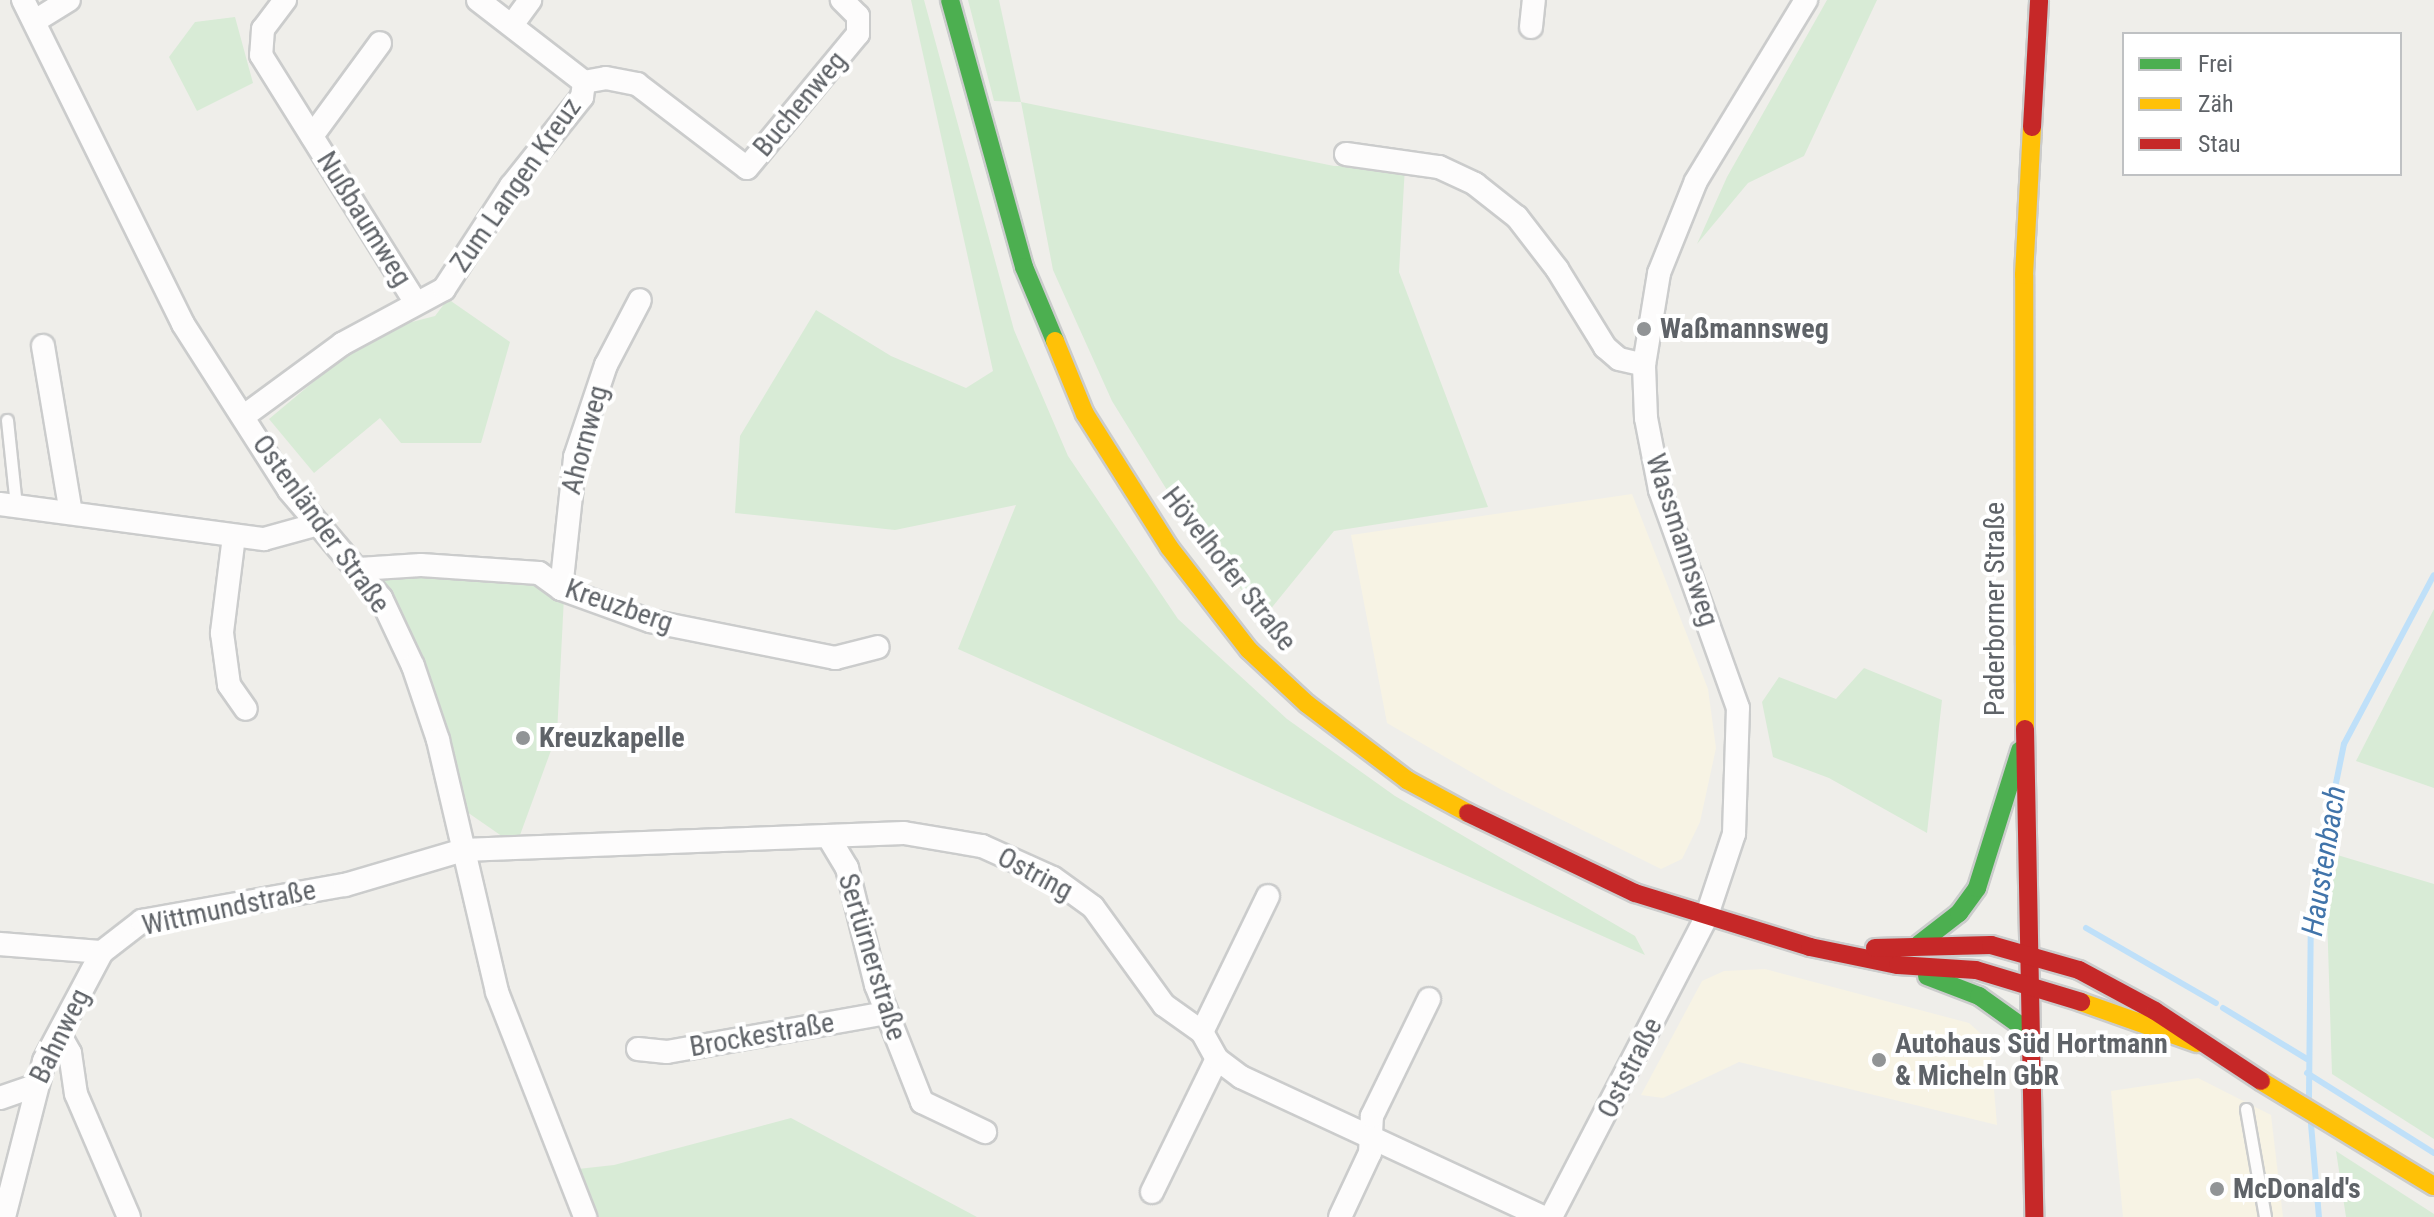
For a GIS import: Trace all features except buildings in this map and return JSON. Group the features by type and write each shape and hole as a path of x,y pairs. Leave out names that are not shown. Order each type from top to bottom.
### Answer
{"main road":[{"name":"Hövelhofer Straße","path":"950,0 1024,267 1085,414 1169,547 1249,650 1307,704 1407,780 1519,840 1635,893 1706,918 1836,952 1898,965 1976,970 2028,983 2197,1043"},
{"name":"Paderborner Straße","path":"2034,1217 2024,738 2024,275 2039,0"},
{"path":"1919,944 1959,913 1977,888 2024,738"},
{"name":"Hövelhofer Straße","path":"1836,952 1919,944 1991,945 2027,952 2079,970 2155,1011 2197,1043"},
{"path":"1898,965 1979,996 2028,1031"},
{"path":"2197,1043 2434,1186"}],"street":[{"name":"Ostenländer Straße","path":"23,0 183,324 289,490 381,598 413,666 438,740 497,992 585,1217"},
{"path":"35,21 69,0"},
{"name":"Nußbaumweg","path":"285,0 263,29 261,55 416,303"},
{"path":"478,0 584,82"},
{"path":"512,25 530,0"},
{"name":"Buchenweg","path":"584,82 606,78 637,84 747,168 858,34 858,16 842,0"},
{"path":"1531,27 1534,0"},
{"name":"Wassmannsweg","path":"1706,918 1734,834 1738,708 1655,474 1644,365 1659,273 1696,181 1805,0"},
{"name":"Nußbaumweg","path":"312,136 380,43"},
{"name":"Zum Langen Kreuz","path":"244,416 342,344 444,289 511,186 582,97 584,82"},
{"path":"1346,154 1439,167 1475,184 1517,217 1557,269 1605,347 1619,359 1644,365"},
{"name":"Ahornweg","path":"561,589 575,457 606,365 640,300"},
{"path":"43,346 71,513"},
{"path":"8,505 264,539 318,524"},
{"path":"234,536 222,633 229,685 246,709"},
{"name":"Kreuzberg","path":"359,569 421,565 539,573 561,589 650,621 835,658 878,647"},
{"name":"Ostring","path":"463,850 904,833 982,846 1053,878 1093,907 1164,1005 1202,1032 1217,1059 1241,1077 1370,1134 1542,1217"},
{"name":"Sertürnerstraße","path":"829,838 847,868 886,1013 922,1102 985,1132"},
{"name":"Wittmundstraße","path":"102,952 142,921 345,885 463,850"},
{"path":"1202,1032 1268,896"},
{"name":"Oststraße","path":"1551,1217 1706,918"},
{"path":"0,944 102,952"},
{"name":"Bahnweg","path":"4,1217 35,1086 102,952"},
{"path":"1340,1217 1370,1153 1372,1116 1429,999"},
{"name":"Brockestraße","path":"638,1049 667,1052 886,1013"},
{"path":"60,1035 70,1053 70,1070 76,1094 129,1217"},
{"path":"1152,1192 1217,1059"},
{"path":"0,1098 35,1086"}],"lane":[{"path":"7,420 8,505"},
{"path":"2246,1109 2265,1217"}],"shaded area":[{"path":"1632,494 1708,689 1716,748 1700,822 1682,859 1661,869 1500,789 1387,723 1351,535"},
{"path":"1765,969 1969,1023 1990,1042 1997,1125 1739,1062 1663,1098 1641,1095 1702,981 1724,971"},
{"path":"2198,1078 2271,1115 2283,1217 2123,1217 2111,1091"}],"green space":[{"path":"911,0 924,0 1014,330 1068,456 1178,619 1287,719 1395,796 1635,936 1645,955 958,649 1016,505 895,530 735,513 740,436 816,310 891,356 966,388 993,371"},
{"path":"968,0 999,0 1021,102 994,101"},
{"path":"1827,0 1877,0 1804,156 1748,183 1697,244 1727,177"},
{"path":"235,17 253,83 197,111 169,57 195,22"},
{"path":"1021,102 1334,166 1405,166 1399,272 1488,507 1334,531 1264,617 1191,529 1112,401 1053,270"},
{"path":"448,299 510,342 481,443 401,443 380,418 314,473 269,419 373,332 435,316"},
{"path":"380,573 518,575 564,597 557,734 516,846 467,812 429,681"},
{"path":"2434,609 2434,788 2356,761"},
{"path":"1864,668 1942,700 1927,833 1829,778 1773,757 1762,702 1779,677 1836,699"},
{"path":"2334,854 2434,884 2434,1139 2332,1074 2327,915"},
{"path":"791,1118 977,1217 597,1217 578,1169 614,1165"},
{"path":"2336,1151 2434,1214 2434,1217 2346,1217"}],"waterway":[{"name":"Haustenbach","path":"2309,1097 2311,906 2344,744 2434,575"},
{"path":"2086,928 2216,1003"},
{"path":"2223,1008 2307,1059"},
{"path":"2307,1073 2434,1153"},
{"name":"Haustenbach","path":"2311,1124 2319,1217"}],"traffic: fast":[{"path":"950,0 1024,267 1055,341"},
{"path":"1919,944 1959,913 1977,888 2020,751"},
{"path":"1927,976 1979,996 2028,1031"}],"traffic: slow":[{"path":"2025,729 2024,275 2032,127"},
{"path":"1055,341 1085,414 1169,547 1249,650 1307,704 1407,780 1468,813"},
{"path":"2081,1002 2197,1043"},
{"path":"2261,1081 2434,1186"}],"traffic: jam":[{"path":"2032,127 2039,0"},
{"path":"2025,729 2034,1217"},
{"path":"1468,813 1635,893 1810,947 1898,965 1976,970 2081,1002"},
{"path":"1875,948 1991,945 2079,970 2155,1011 2261,1081"}],"place":[{"name":"Waßmannsweg","path":"1644,329"},
{"name":"Kreuzkapelle","path":"523,738"},
{"name":"Autohaus Süd Hortmann & Micheln GbR","path":"1879,1060"},
{"name":"McDonald's","path":"2217,1189"}]}
